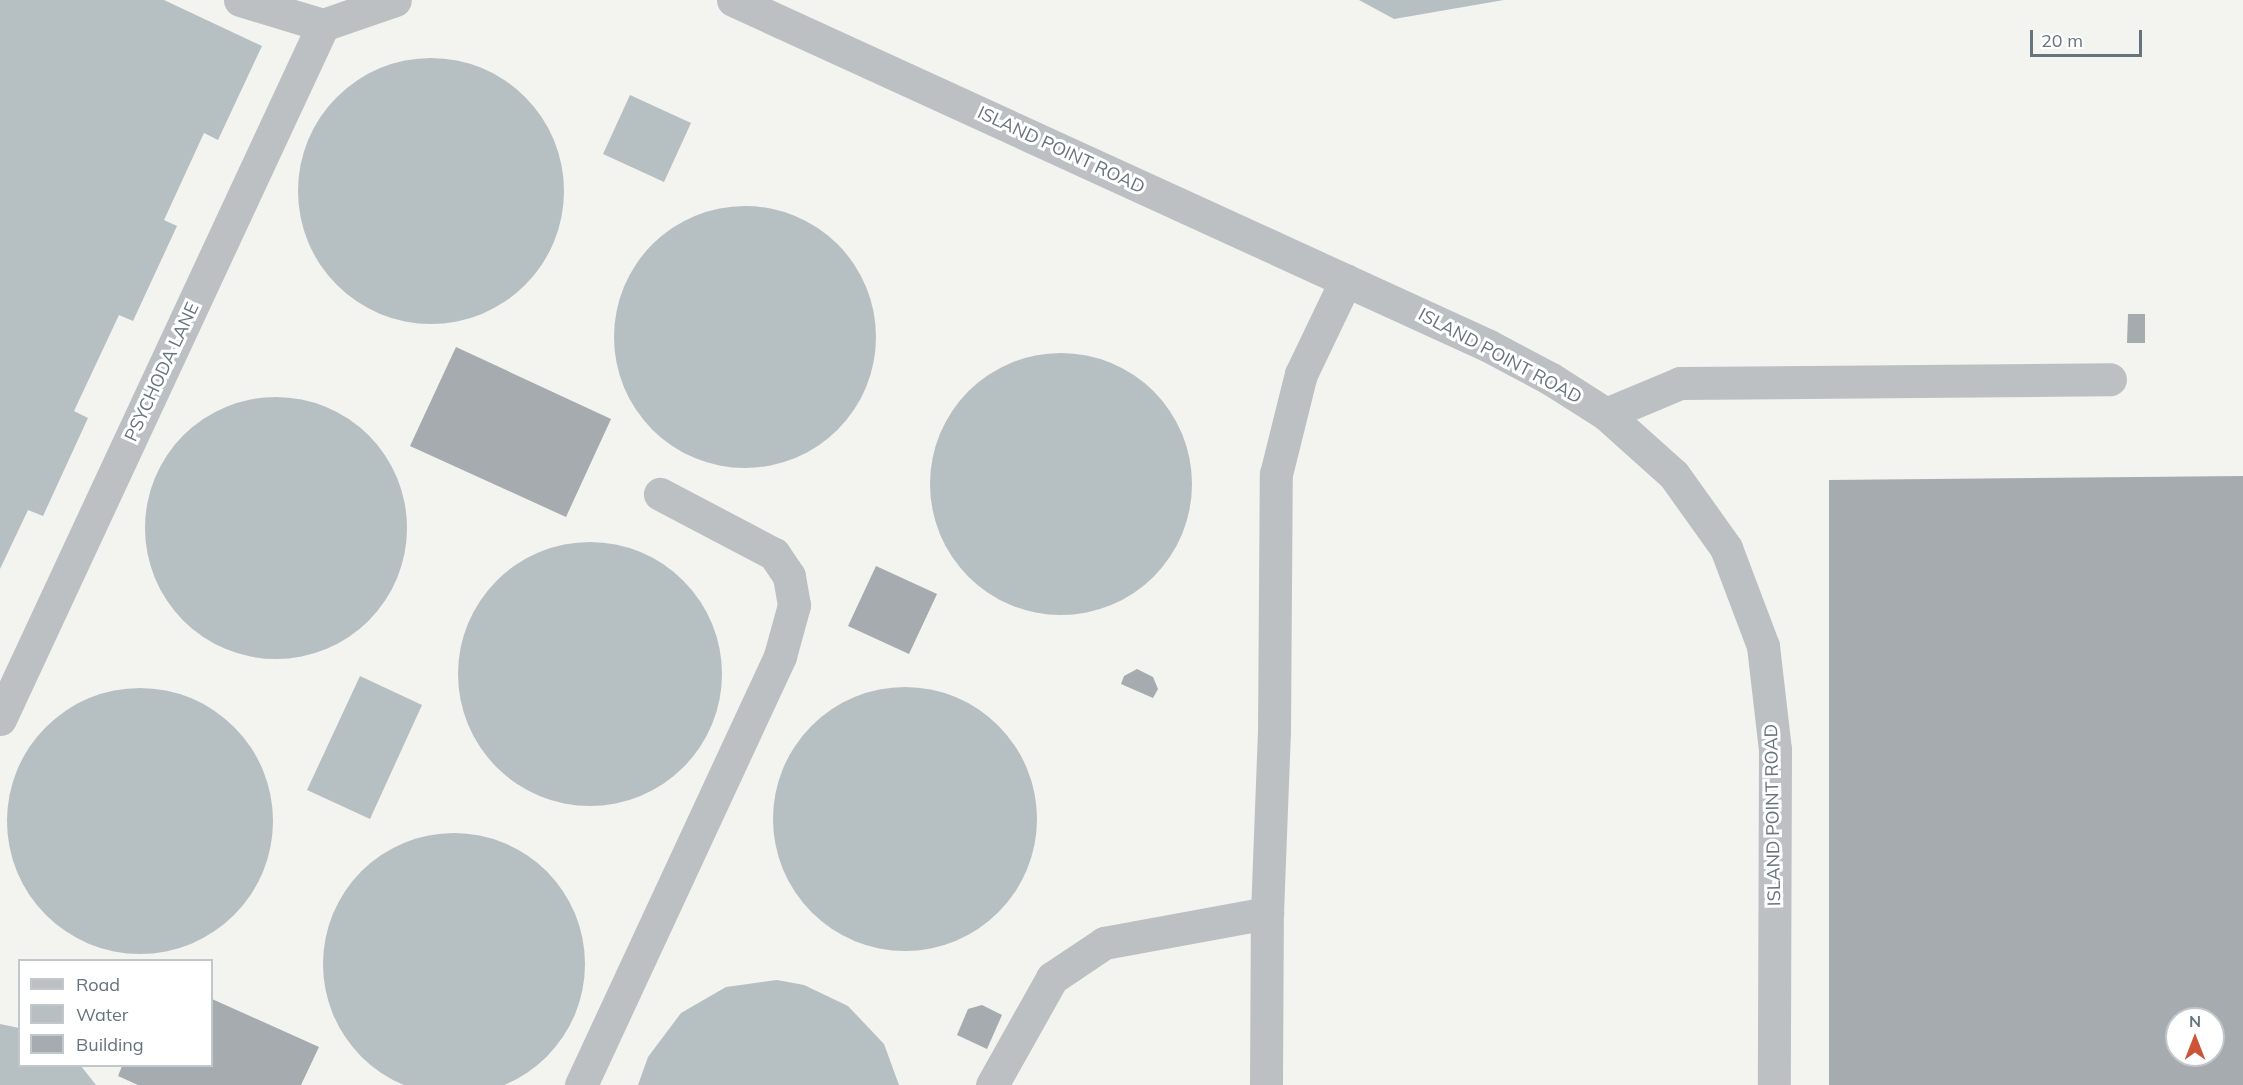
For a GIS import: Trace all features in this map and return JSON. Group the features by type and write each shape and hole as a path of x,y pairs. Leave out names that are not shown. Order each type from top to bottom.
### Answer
{"street":[{"path":"240,0 323,25 395,0"},
{"name":"ISLAND POINT ROAD","path":"733,0 1489,346 1606,414 1642,442 1701,510 1726,548 1763,646 1775,749 1774,1085"},
{"name":"PSYCHODA LANE","path":"0,719 323,25"},
{"path":"1266,1085 1267,913 1274,732 1276,474 1301,374 1346,280"},
{"path":"1606,414 1680,383 2110,380"},
{"path":"581,1085 780,656 794,605 789,576 774,554 660,494"},
{"path":"992,1085 1052,978 1104,943 1267,913"}],"water":[{"path":"0,0 164,0 262,46 218,140 204,133 164,220 177,226 133,321 119,315 74,411 88,418 43,516 28,510 0,569"},
{"path":"1359,0 1504,0 1394,19"},
{"path":"418,58 444,58 482,68 505,80 525,97 542,117 554,140 562,165 564,191 562,217 554,242 542,265 525,285 505,302 482,314 457,322 418,324 392,318 368,308 347,294 328,275 314,254 304,230 298,204 298,178 304,152 314,128 328,107 347,88 368,74 392,64"},
{"path":"630,95 691,123 664,182 603,154"},
{"path":"745,206 771,209 795,216 818,228 838,244 854,264 866,287 873,311 876,337 873,363 866,387 854,410 838,430 818,446 795,458 771,465 745,468 719,465 695,458 672,446 652,430 636,410 624,387 617,363 614,337 617,311 624,287 636,264 652,244 672,228 695,216 719,209"},
{"path":"1048,353 1074,353 1099,358 1123,368 1154,391 1177,422 1187,446 1192,484 1187,522 1177,546 1154,577 1123,600 1099,610 1074,615 1048,615 1023,610 999,600 978,586 959,567 945,546 935,522 930,497 930,471 935,446 945,422 959,401 978,382 999,368 1023,358"},
{"path":"276,397 302,400 326,407 349,419 369,435 385,455 397,478 404,502 407,528 404,554 397,578 385,601 369,621 349,637 326,649 302,656 276,659 250,656 226,649 203,637 183,621 167,601 155,578 148,554 145,528 148,502 155,478 167,455 183,435 203,419 226,407 250,400"},
{"path":"590,542 616,545 640,552 674,572 692,590 712,624 719,648 722,674 719,700 712,724 692,758 674,776 640,796 616,803 590,806 564,803 540,796 506,776 488,758 468,724 461,700 458,674 461,648 468,624 488,590 506,572 540,552 564,545"},
{"path":"360,676 422,705 370,819 307,790"},
{"path":"905,687 931,690 955,697 989,717 1007,735 1027,769 1034,793 1037,819 1034,845 1027,869 1007,903 989,921 955,941 931,948 905,951 879,948 855,941 821,921 803,903 783,869 776,845 773,819 776,793 783,769 803,735 821,717 855,697 879,690"},
{"path":"140,688 166,690 191,698 214,710 234,727 251,747 263,770 271,795 273,821 271,847 263,872 251,895 234,915 214,932 191,944 166,952 140,954 114,952 89,944 66,932 46,915 29,895 17,872 9,847 7,821 9,795 17,770 29,747 46,727 66,710 89,698 114,690"},
{"path":"441,833 467,833 492,838 516,848 537,862 556,881 570,902 580,926 585,951 583,990 570,1026 556,1047 537,1066 516,1080 502,1086 406,1086 392,1080 361,1057 345,1037 328,1002 323,977 323,951 328,926 338,902 352,881 371,862 392,848 416,838"},
{"path":"777,980 804,985 848,1006 884,1044 899,1085 638,1085 648,1057 681,1013 726,987"},
{"path":"0,1024 18,1028 18,1067 82,1067 96,1085 0,1085"}],"building":[{"path":"2128,314 2145,314 2145,343 2127,343"},
{"path":"456,347 611,419 566,517 410,446"},
{"path":"2243,476 2243,1085 1829,1085 1829,480"},
{"path":"876,566 937,594 909,654 848,626"},
{"path":"1137,669 1153,677 1158,689 1153,698 1121,684 1124,676"},
{"path":"213,999 319,1047 301,1085 138,1085 118,1076 122,1067 213,1067"},
{"path":"982,1005 1002,1015 987,1049 957,1035 968,1009"}]}
